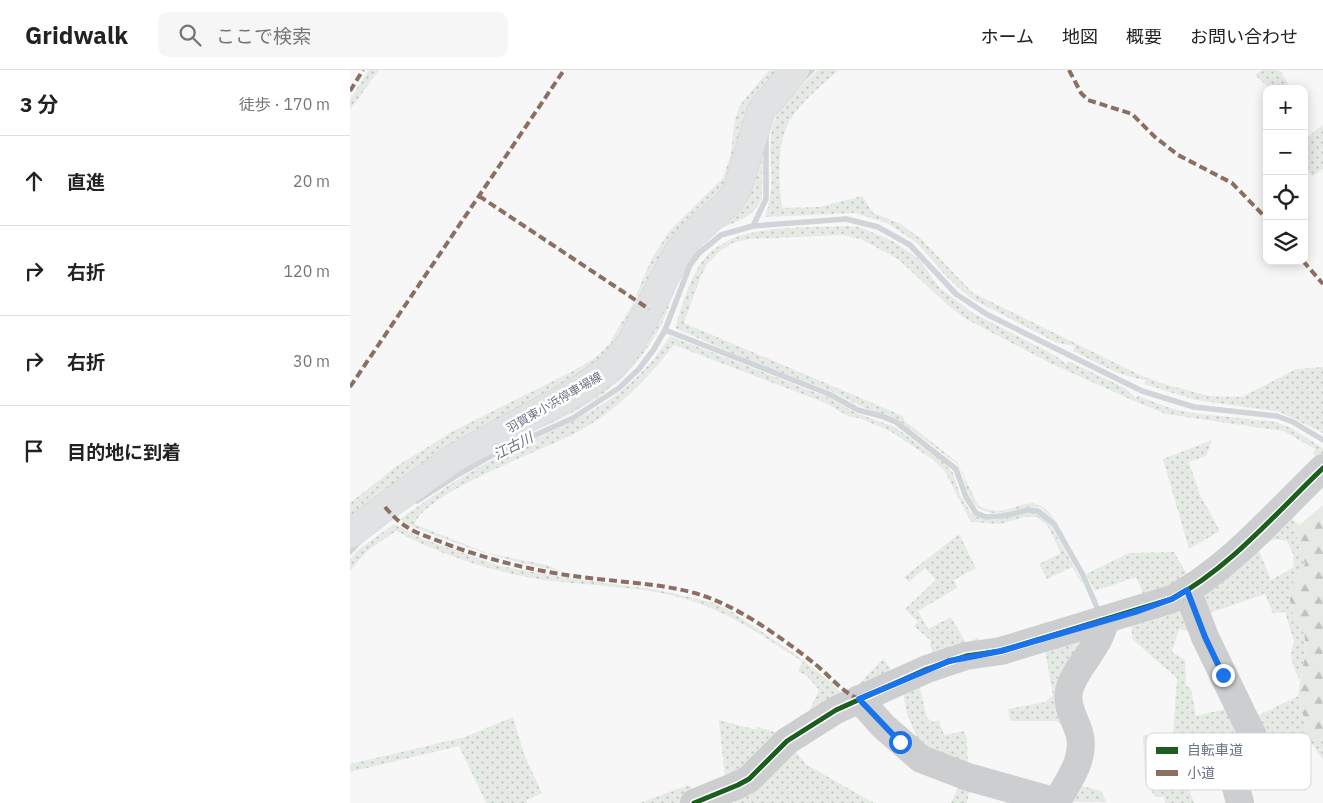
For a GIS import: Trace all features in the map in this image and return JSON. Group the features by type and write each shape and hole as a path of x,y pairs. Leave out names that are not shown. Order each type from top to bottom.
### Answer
{"main road":[{"name":"羽賀東小浜停車場線","path":"350,534 454,458 576,392 612,367 632,341 677,254 689,238 728,203 737,190 753,132 761,111 795,70"}],"street":[{"path":"694,803 738,785 749,778 787,740 836,710 859,699 949,661 1001,651 1172,599 1220,566 1323,468"},
{"path":"1187,590 1205,637 1252,733"},
{"path":"859,699 883,726 922,759 968,777 1047,801 1057,802 1080,755 1079,734 1070,710 1068,692 1103,633 1105,620"},
{"path":"1237,790 1240,803"}],"green space":[{"path":"369,70 379,70 350,110 350,99"},
{"path":"769,70 789,70 741,162 647,302 636,295 651,260 670,230 723,178 731,153 735,119 740,105"},
{"path":"818,70 839,70 801,106 790,120 786,129 782,140 780,163 782,208 819,207 862,196 873,213 899,223 920,238 973,293 1142,376 1164,384 1209,396 1242,397 1296,369 1323,367 1323,433 1280,412 1196,400 1144,384 1146,380 1127,376 1099,364 1073,351 1075,346 1057,343 970,298 947,277 917,243 887,223 854,213 765,217 771,194 770,145 773,124 789,98"},
{"path":"1262,70 1280,70 1289,85 1266,85 1255,75"},
{"path":"1323,125 1323,169 1313,176 1308,170 1308,137"},
{"path":"763,131 762,199 750,215 709,235 694,252 683,272 662,323 647,349 629,371 611,388 569,415 494,449 577,396"},
{"path":"859,227 893,241 919,259 939,287 971,312 1056,356 1066,364 1068,361 1125,388 1136,398 1138,396 1170,408 1192,413 1276,422 1291,428 1323,448 1323,456 1320,459 1313,454 1315,449 1283,431 1166,414 1052,364 966,319 951,308 898,259 861,239 843,235 749,239 733,243 720,251 708,263 701,276 684,323 903,416 905,421 957,462 978,505 991,510 1003,510 1033,503 1043,507 1056,522 1040,507 994,513 985,511 978,507 971,499 956,463 898,420 860,406 831,391 743,358 675,328 695,272 705,258 718,246 734,238 751,233 790,228"},
{"path":"633,303 642,310 621,350 350,526 350,503 397,466 455,430 575,370 596,357 609,344"},
{"path":"670,336 827,397 856,413 895,427 943,462 953,473 960,495 971,513 978,517 994,520 1029,513 1037,513 1043,517 1051,526 1083,582 1081,582 1072,567 1047,579 1039,564 1061,553 1047,525 1037,517 1025,517 1000,524 971,522 944,470 932,459 890,431 859,418 850,417 823,402 674,345 631,393 593,423 464,484 424,511 414,524 487,553 547,565 561,571 521,563 463,546 406,524 400,519 471,472 593,410 614,396 634,380 653,360"},
{"path":"1212,440 1206,456 1189,462 1200,495 1220,531 1189,549 1163,459"},
{"path":"1323,505 1323,739 1311,741 1311,733 1308,733 1298,696 1306,648 1304,633 1291,610 1289,589 1305,564 1295,529"},
{"path":"1287,513 1299,525 1295,529 1305,564 1289,589 1291,610 1304,633 1306,648 1300,682 1293,665 1291,653 1294,641 1285,612 1273,613 1265,594 1204,615 1194,592","holes":["1275,539 1287,541 1293,554 1294,567 1271,580 1258,548"]},
{"path":"394,524 423,539 500,566 561,577 659,590 711,602 729,610 789,650 831,682 845,697 808,714 819,690 807,676 798,671 803,662 730,617 699,603 682,598 650,591 551,581 511,574 452,556 396,531 367,551 350,571 350,559 358,550"},
{"path":"959,534 976,568 954,580 957,588 918,611 928,629 951,617 966,643 978,638 983,647 936,659 930,646 931,641 914,626 918,622 905,609 936,580 925,568 909,582 904,577"},
{"path":"1174,552 1187,574 1146,601 1136,577 1095,591 1086,574 1129,553"},
{"path":"1179,602 1196,633 1179,629 1172,652 1185,660 1186,685 1191,689 1196,716 1234,707 1244,733 1173,733 1177,678 1133,640 1130,619"},
{"path":"1093,631 1063,726 1056,721 1010,721 1008,709 1045,702 1053,695 1044,645"},
{"path":"883,659 897,676 854,689"},
{"path":"918,679 927,718 933,722 939,720 944,735 964,731 967,739 968,772 906,742 916,735 907,714 902,687"},
{"path":"1298,696 1308,733 1258,733 1251,719"},
{"path":"513,717 524,754 542,793 527,800 527,803 486,803 459,746 350,772 350,764 465,737"},
{"path":"719,720 757,730 758,727 782,734 725,786 680,803 640,803 688,785 694,789 725,778"},
{"path":"1143,735 1146,735 1146,781 1145,779"},
{"path":"1323,739 1323,760 1311,742 1311,741"},
{"path":"789,744 807,765 874,803 735,803 729,796"},
{"path":"962,778 971,781 967,803 951,803"},
{"path":"1082,786 1101,791 1107,802 1061,802"},
{"path":"1151,790 1192,790 1190,791 1194,803 1165,803 1164,797 1155,797"}],"waterway":[{"path":"803,79 812,70"},
{"name":"江古川","path":"417,501 496,453 573,418 619,388 639,369 665,330 690,265 699,253 721,235 753,226 766,199 766,136"},
{"path":"753,226 846,219 878,227 910,245 956,294 988,315 1142,391 1194,407 1277,416 1293,422 1323,440"},
{"path":"665,330 829,394 858,410 896,422 956,469 966,497 976,513 986,517 1002,516 1029,510 1038,511 1054,524 1083,575 1099,612"},
{"name":"江古川","path":"350,552 359,542"}],"marked path":[{"path":"350,91 363,70"},
{"path":"350,387 564,70"},
{"path":"1069,70 1081,93 1088,100 1132,114 1155,137 1178,155 1232,183 1263,215"},
{"path":"479,196 649,309"},
{"path":"1306,265 1323,284"},
{"path":"385,507 400,522 414,531 488,558 527,568 567,575 674,588 712,599 738,611 779,637 815,664 847,693 859,699"}],"cycle path":[{"path":"694,803 749,779 787,741 836,710 927,669 966,656 1001,651 1172,599 1213,572 1233,556 1323,468"}],"route":[{"path":"900,742 859,699 949,661 966,656 1001,651 1138,611 1172,599 1187,590 1205,637 1223,675"}]}
